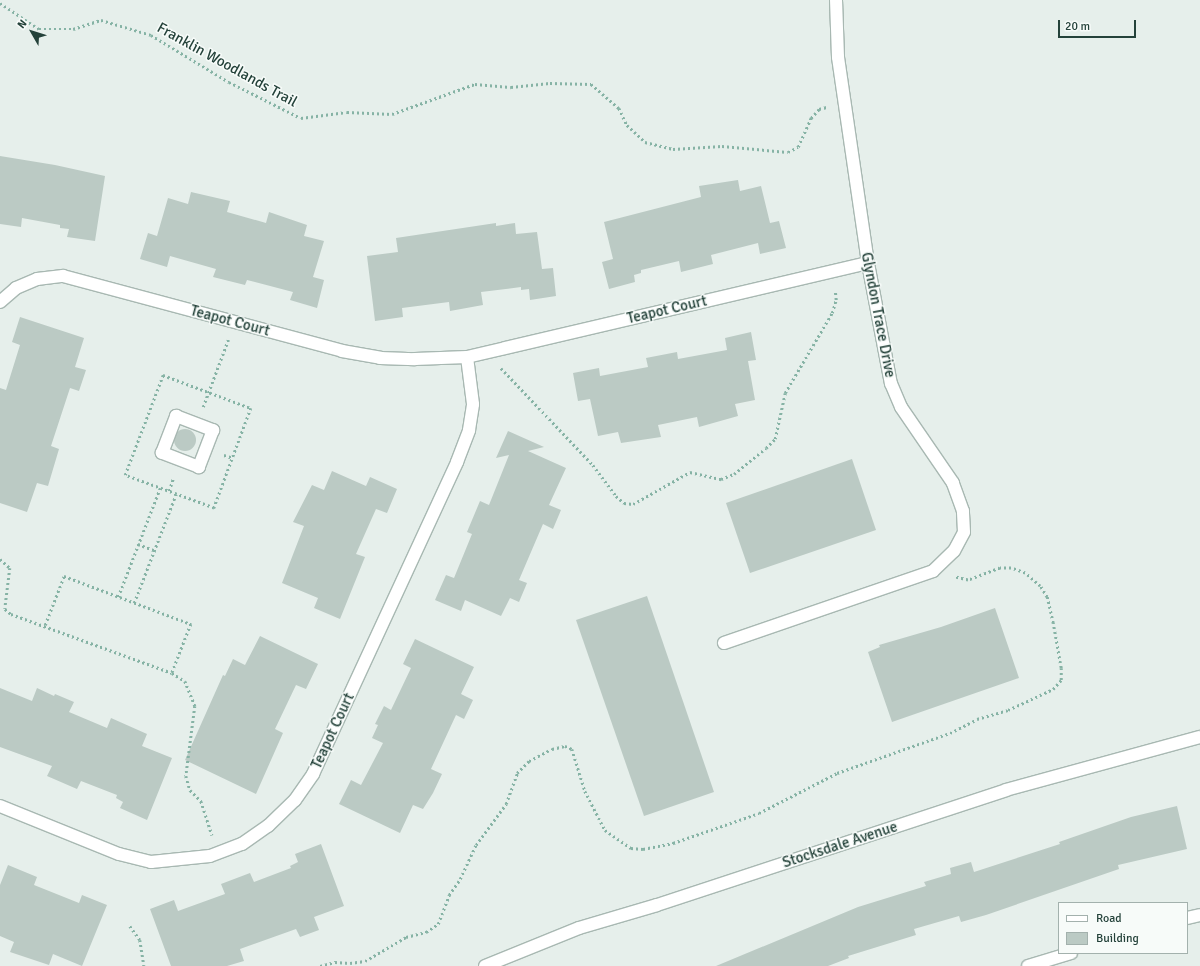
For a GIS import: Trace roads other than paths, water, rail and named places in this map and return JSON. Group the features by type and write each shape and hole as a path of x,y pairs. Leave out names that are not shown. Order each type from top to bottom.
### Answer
{"street":[{"name":"Glyndon Trace Drive","path":"724,643 933,571 954,551 964,532 963,511 953,483 902,407 891,384 868,264 838,57 836,0"},
{"name":"Teapot Court","path":"0,302 16,288 37,279 63,276 342,351 380,358 467,356 868,264"},
{"name":"Teapot Court","path":"0,806 119,854 151,862 180,861 218,853 242,844 268,826 295,800 313,774 469,430 473,404 467,356"},
{"path":"176,416 196,424 213,430 199,467 162,453 176,416"},
{"name":"Stocksdale Avenue","path":"485,966 579,928 658,905 1006,790 1200,737"},
{"path":"1188,918 1200,915"},
{"path":"1028,966 1068,954"}]}
